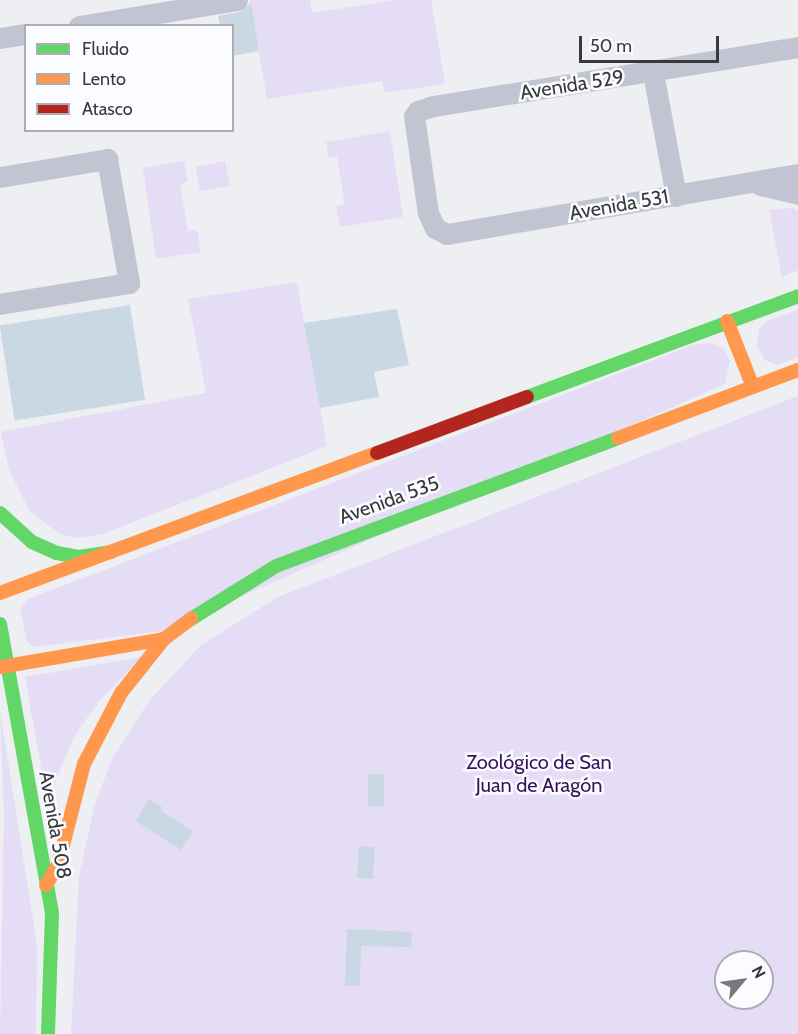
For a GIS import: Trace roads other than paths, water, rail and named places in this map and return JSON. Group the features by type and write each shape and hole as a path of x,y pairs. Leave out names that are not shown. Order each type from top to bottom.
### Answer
{"street":[{"path":"91,24 237,0"},
{"path":"0,38 24,34"},
{"name":"Avenida 529","path":"441,233 428,213 414,127 418,111 798,48"},
{"path":"653,73 676,195"},
{"path":"0,177 107,159 129,283 0,303"},
{"name":"Avenida 531","path":"441,233 798,174"},
{"path":"747,183 798,194"},
{"path":"0,593 798,296"},
{"path":"727,321 753,387"},
{"name":"Avenida 535","path":"3,666 164,639 224,596 276,566 346,536 798,370"},
{"path":"0,513 32,542 57,553 79,557 112,552"},
{"name":"Avenida 508","path":"0,624 3,666 52,913 48,1034"},
{"path":"46,885 58,865 84,764 121,693 164,639"}],"park label":[{"name":"Zoológico de San Juan de Aragón","path":"539,774"}]}
